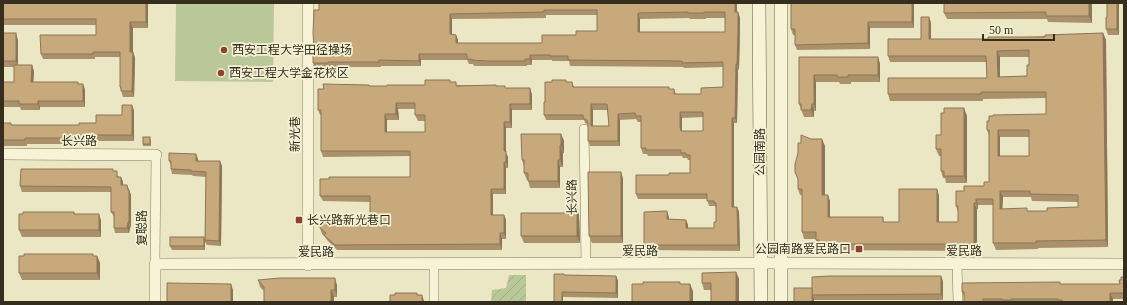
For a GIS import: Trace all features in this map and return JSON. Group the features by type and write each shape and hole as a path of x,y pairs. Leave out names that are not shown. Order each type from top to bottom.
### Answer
{"main road":[{"name":"公园南路","path":"759,3 761,302"},
{"name":"公园南路","path":"781,3 781,302"}],"street":[{"name":"新光巷","path":"308,3 308,265"},
{"name":"长兴路","path":"584,129 586,264"},
{"name":"长兴路","path":"3,154 156,155"},
{"name":"复聪路","path":"155,302 156,155"},
{"name":"爱民路","path":"155,264 1124,264"},
{"path":"958,264 958,302"},
{"path":"434,265 434,302"}],"green space":[{"name":"西安工程大学田径操场","path":"176,3 274,3 273,82 175,81"},
{"path":"509,275 526,275 526,302 491,302 492,290 506,288"}],"building":[{"path":"3,3 146,3 146,22 130,22 130,52 133,52 132,91 121,91 120,52 93,52 93,54 41,54 40,35 96,35 96,19 3,19"},
{"path":"319,3 735,3 735,12 738,12 738,32 735,118 732,118 732,207 737,207 738,245 644,245 644,212 667,211 667,219 686,220 686,228 714,228 714,222 716,222 716,203 714,203 714,201 707,201 707,194 636,194 636,175 669,175 669,173 690,173 690,155 681,153 681,150 646,150 646,148 641,148 641,116 636,116 635,113 618,114 618,141 588,141 588,123 587,120 583,118 583,115 544,115 545,82 552,82 552,80 566,80 566,82 572,82 573,87 669,87 669,89 674,89 674,94 701,94 701,88 723,87 723,62 682,63 682,61 568,60 568,56 550,55 530,55 530,59 525,59 525,61 487,61 467,59 467,54 419,54 419,61 379,60 379,62 313,63 314,10 319,10","holes":["544,10 597,10 597,31 576,31 576,35 542,35 542,43 456,43 456,35 450,34 450,14 544,12","725,12 725,32 638,32 638,13","591,104 607,104 609,126 591,126","680,112 703,112 703,131 681,131"]},
{"path":"791,3 912,3 912,22 868,22 868,43 795,45 795,29 791,29"},
{"path":"944,3 1089,3 1089,16 1046,16 1046,12 944,13"},
{"path":"1107,3 1117,3 1117,29 1106,29"},
{"path":"921,17 929,17 929,39 988,39 988,37 1045,37 1045,35 1103,33 1106,240 993,243 993,199 976,199 976,203 974,203 974,244 819,244 819,240 816,240 816,232 802,232 802,189 798,189 798,179 795,172 798,143 801,143 801,135 811,139 822,139 822,195 828,195 828,217 883,217 883,222 899,222 899,189 937,189 937,222 958,222 956,191 964,191 964,186 984,186 984,182 989,182 989,130 987,130 987,121 989,121 989,116 1046,114 1046,92 888,94 888,78 987,78 986,56 888,56 888,39 921,39","holes":["1029,50 1027,76 998,77 997,51","998,130 1029,130 1029,156 998,156","1000,191 1030,191 1030,194 1078,195 1078,207 1047,208 1047,211 1027,211 1027,208 1000,209"]},
{"path":"3,33 16,33 16,61 3,61"},
{"path":"799,57 878,57 878,75 848,75 848,77 837,77 837,75 814,75 814,104 812,104 811,110 801,110 801,104 799,104"},
{"path":"14,65 32,65 31,82 78,82 78,84 83,84 83,101 38,101 38,104 19,104 19,101 3,101 3,82 14,82"},
{"path":"425,80 450,80 450,82 456,82 456,86 496,85 505,86 505,88 530,88 530,104 510,104 510,122 504,122 504,151 506,151 506,162 504,162 504,189 491,189 491,215 504,215 504,233 500,233 500,244 335,245 324,235 326,233 320,228 320,223 325,222 326,220 345,220 345,222 350,223 370,223 370,196 320,196 320,179 329,179 329,177 410,177 410,151 321,151 321,110 318,110 318,89 324,89 323,84 369,86 425,85","holes":["396,103 415,103 415,115 425,115 425,132 385,132 385,114 396,114"]},
{"path":"122,105 132,105 132,135 94,135 94,138 25,138 25,140 3,140 3,123 11,123 11,125 79,125 79,123 96,123 96,115 122,115"},
{"path":"944,108 964,108 964,176 944,176 944,171 941,171 941,149 936,149 936,135 941,135 941,113 944,113"},
{"path":"521,134 561,134 560,160 558,160 558,181 528,181 528,173 524,173 524,160 522,160"},
{"path":"143,137 150,137 150,144 143,144"},
{"path":"169,153 196,154 196,161 220,161 219,241 205,240 206,172 171,169"},
{"path":"21,169 113,169 113,171 117,171 117,177 121,177 121,185 127,185 129,190 129,222 127,228 114,228 114,212 111,212 111,187 20,186"},
{"path":"588,172 621,172 621,236 589,236"},
{"path":"571,208 577,208 577,236 521,236 521,213 571,213"},
{"path":"23,212 74,212 74,214 99,214 99,230 19,230 19,214 23,214"},
{"path":"170,237 204,237 204,246 170,246"},
{"path":"24,254 93,254 93,256 97,256 97,273 19,273 19,256 24,256"},
{"path":"736,272 736,302 711,302 711,283 702,283 702,273"},
{"path":"554,274 616,276 616,293 562,292 562,302 554,302"},
{"path":"941,276 941,294 812,295 812,277"},
{"path":"1121,277 1124,277 1124,293 1110,293 1110,302 1062,302 1062,300 1058,299 983,299 983,302 964,302 964,292 962,292 962,283 1060,282 1060,284 1120,284 1119,280 1121,280"},
{"path":"280,278 335,278 335,290 331,290 331,302 264,302 264,287 258,280"},
{"path":"643,282 680,282 680,284 690,284 690,302 632,302 632,284 643,284"},
{"path":"167,283 231,284 231,302 167,302"},
{"path":"794,288 812,288 812,302 794,302"},
{"path":"395,293 417,293 417,295 422,295 422,302 390,302 390,295 395,295"}],"place":[{"name":"西安工程大学田径操场","path":"224,50"},
{"name":"西安工程大学金花校区","path":"221,73"},
{"name":"长兴路新光巷口","path":"299,220"},
{"name":"公园南路爱民路口","path":"859,249"}]}
